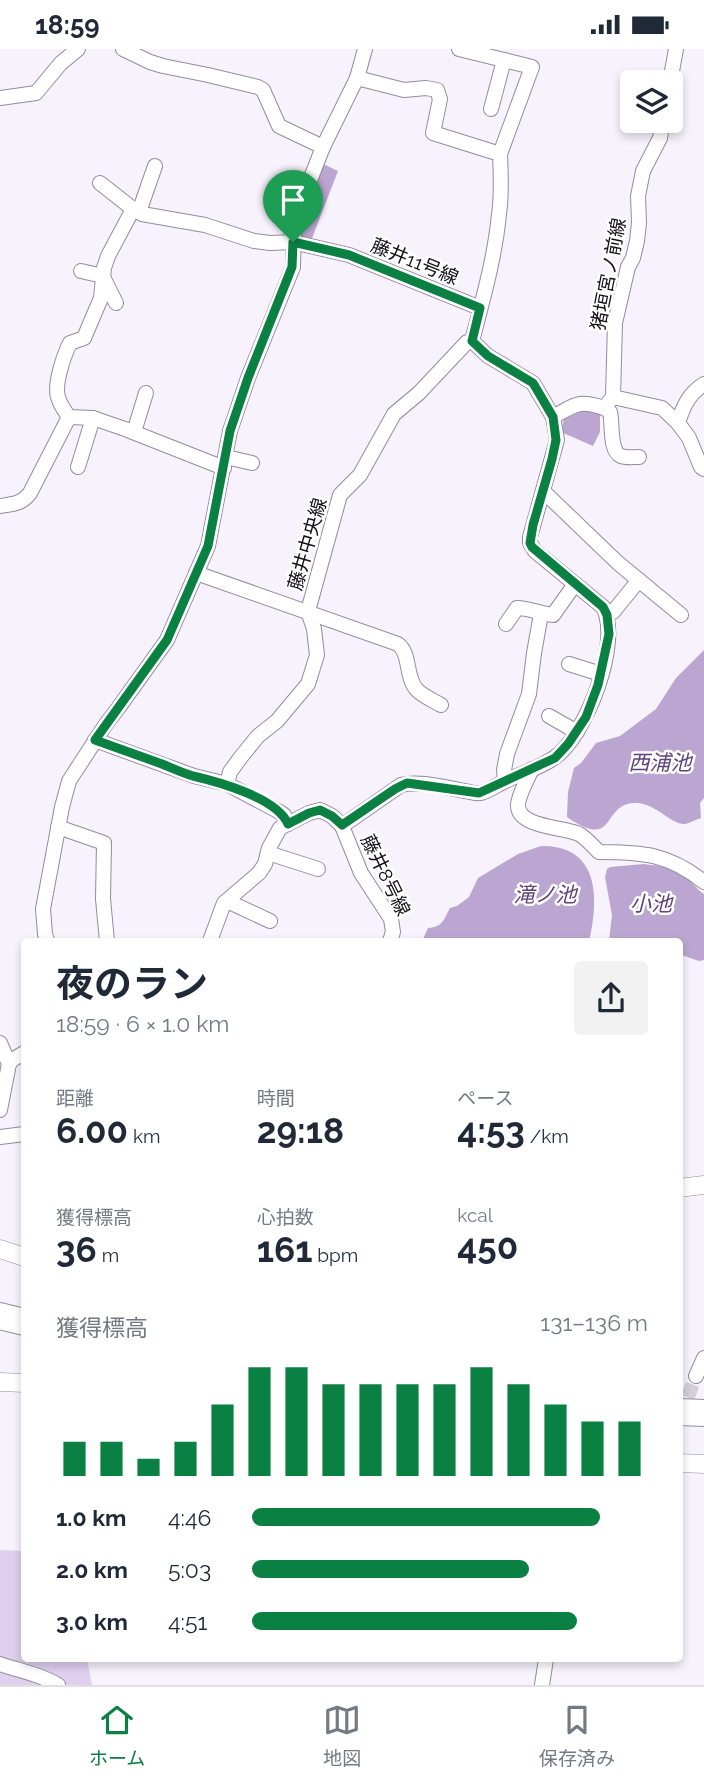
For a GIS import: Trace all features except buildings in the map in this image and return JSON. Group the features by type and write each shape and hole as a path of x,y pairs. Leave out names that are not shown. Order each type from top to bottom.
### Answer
{"highway":[{"path":"0,1316 21,1321"},
{"path":"683,1412 704,1413"}],"street":[{"path":"0,113 4,98 36,93 61,63 78,49"},
{"path":"123,49 163,66 258,87 263,90 279,126 323,147"},
{"path":"46,938 43,909 69,781 167,640 208,546 230,431 292,267 294,221 323,147 357,78 365,49"},
{"path":"213,938 224,903 259,873 280,828 320,810 342,825 407,783 479,793 555,758 577,732 591,704 601,674 609,634 607,615 603,607 534,551 530,543 556,440 553,417 533,383 488,356 472,341 490,269 500,210 500,154 532,67 459,49"},
{"path":"672,70 676,49"},
{"path":"491,109 504,60"},
{"path":"357,78 404,90 437,90 440,99 433,133 500,154"},
{"name":"猪垣宮ノ前線","path":"639,457 619,456 615,451 612,445 608,403 615,323 637,241 638,196 643,171 661,133"},
{"path":"69,417 57,395 70,343 84,338 100,297 108,256 136,210 155,166"},
{"path":"100,183 136,210"},
{"name":"藤井11号線","path":"136,210 205,225 254,241 293,242 349,255 480,308"},
{"path":"81,271 103,277 116,303"},
{"name":"藤井中央線","path":"227,784 230,772 258,736 277,721 308,684 317,655 316,636 308,611 340,495 360,475 394,414 419,393 467,342 472,341"},
{"path":"678,423 683,407 691,395 704,384"},
{"path":"134,432 146,393"},
{"path":"553,417 580,403 662,408 689,438 704,470"},
{"path":"69,417 93,418 225,462 252,463"},
{"path":"0,506 25,500 69,417"},
{"path":"78,467 93,418"},
{"path":"543,491 596,543 681,615"},
{"path":"196,573 398,643 402,647 411,678 418,691 442,705"},
{"path":"613,612 639,580"},
{"path":"506,624 517,608 553,615 575,584"},
{"path":"505,781 507,754 529,694 541,614"},
{"path":"569,664 601,674"},
{"path":"549,716 577,732"},
{"path":"95,740 194,776 227,784 278,811 284,815 288,824"},
{"path":"532,769 517,803 524,818 580,835 599,852 636,852 672,862 704,882"},
{"name":"藤井8号線","path":"342,825 361,873 391,919 391,938"},
{"path":"58,827 104,843 103,899 107,938"},
{"path":"268,853 318,869"},
{"path":"227,901 270,921"},
{"path":"0,1043 9,1064"},
{"path":"0,1110 9,1064 21,1055"},
{"path":"0,1137 21,1134"},
{"path":"683,1188 704,1185"},
{"path":"0,1249 21,1256"},
{"path":"696,1376 704,1358"},
{"path":"0,1382 21,1383"},
{"path":"683,1463 704,1464"},
{"path":"542,1685 546,1662"},
{"path":"0,1664 46,1678 58,1685"}],"shaded area":[{"path":"0,1550 21,1551 21,1662 88,1662 92,1685 0,1685"}],"water":[{"path":"323,164 338,171 311,241 301,236 300,219"},
{"path":"573,409 600,411 600,432 593,446 561,432 564,419"},
{"name":"西浦池","path":"704,650 704,798 700,803 701,818 685,824 680,823 649,806 635,803 624,805 602,828 594,830 567,817 568,792 574,768 596,743 620,736 656,709 676,678"},
{"name":"滝ノ池","path":"541,846 560,848 575,855 585,865 594,892 590,938 423,938 428,928 440,924 450,908 469,897 478,878 518,854"},
{"name":"小池","path":"644,864 675,869 686,876 704,894 704,960 683,955 683,938 609,938 612,915 605,877 610,867"}],"tunnel":[{"path":"683,1409 696,1376"}],"route":[{"path":"293,242 349,255 480,308 472,341 488,356 533,383 553,417 556,440 530,543 534,551 603,607 607,615 609,634 598,685 586,717 555,758 479,793 407,783 342,825 320,810 288,824 284,815 278,811 227,784 194,776 95,740 167,640 208,546 230,431 292,267 293,242"}]}
